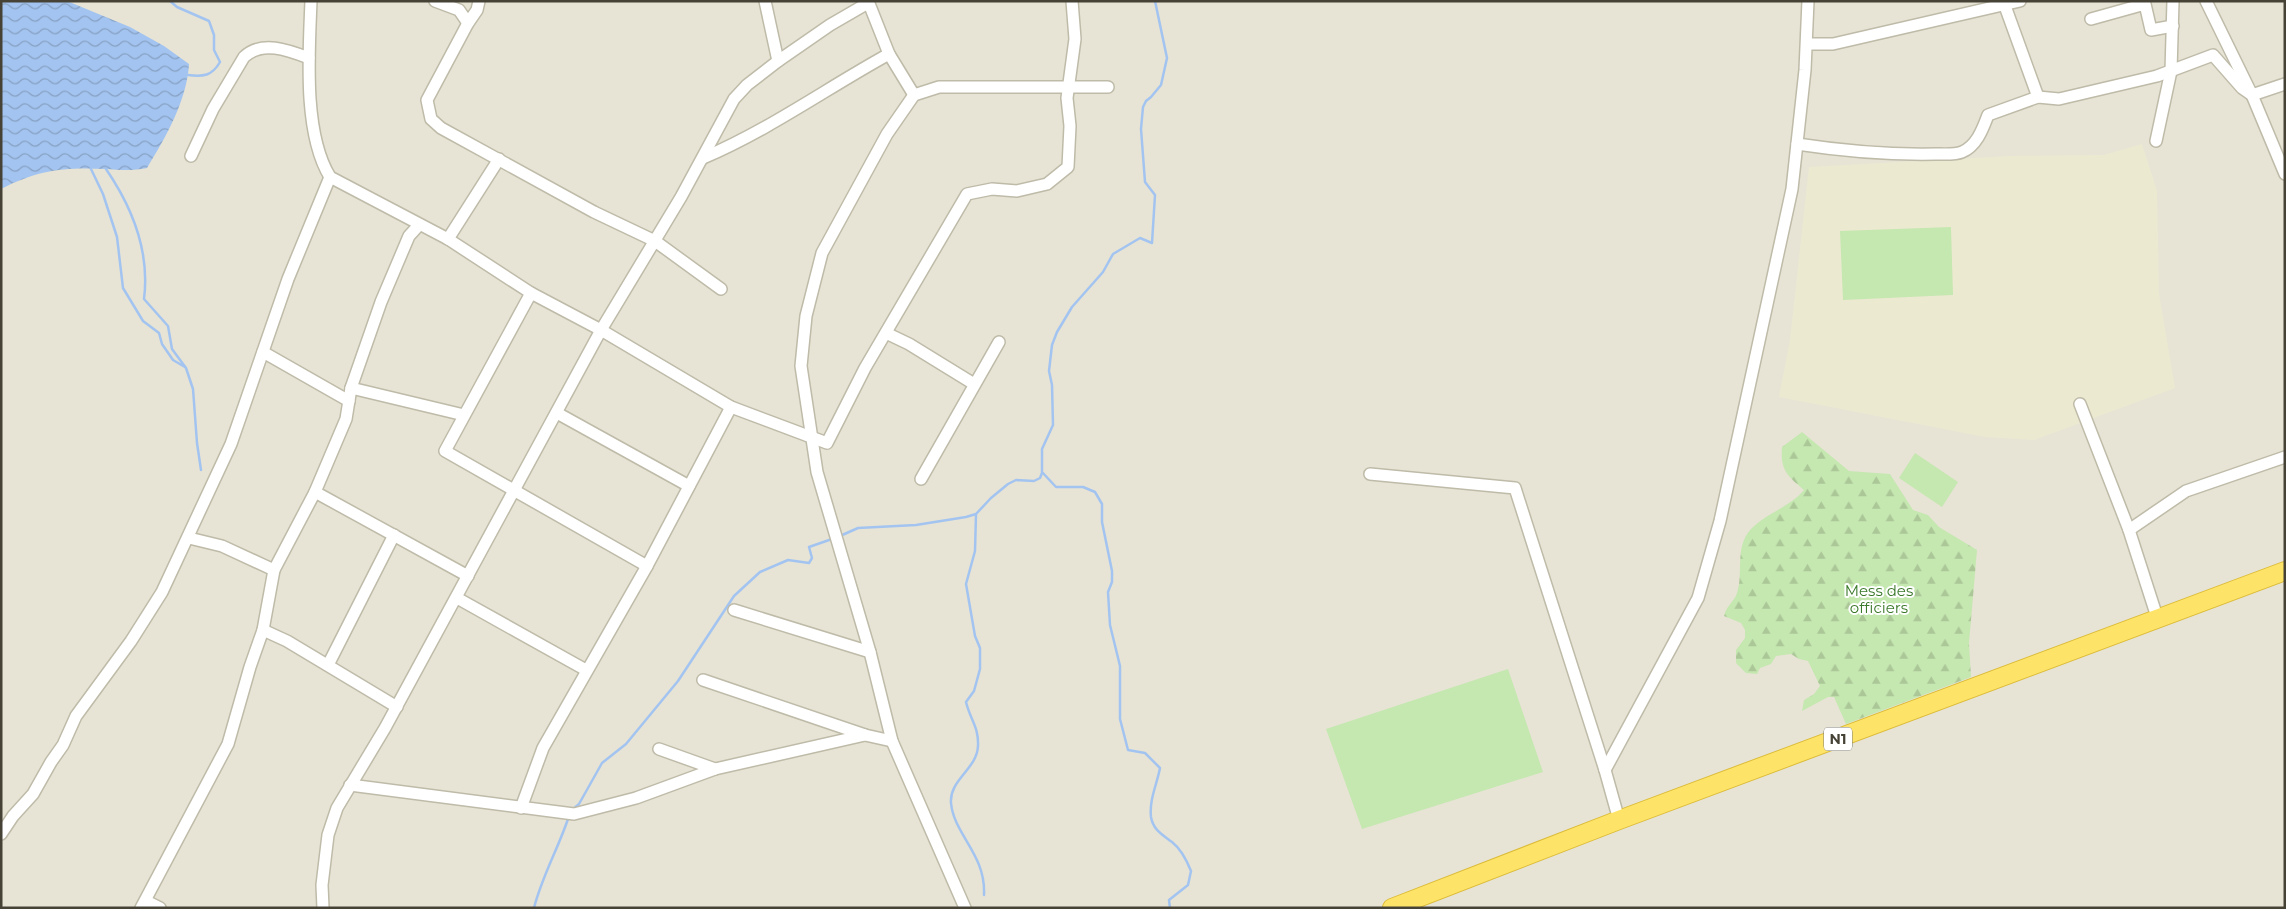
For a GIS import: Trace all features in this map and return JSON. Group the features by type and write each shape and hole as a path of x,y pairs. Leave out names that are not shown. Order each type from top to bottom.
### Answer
{"highway":[{"name":"N1","path":"1392,908 1619,820 2285,571"}],"street":[{"path":"311,1 309,58 313,132 322,164 330,178 448,239 531,293 601,330 731,406 826,443 886,333 966,194 992,189 1017,191 1047,184 1068,167 1070,126 1068,87 1075,39 1072,1"},
{"path":"435,1 459,10 468,22"},
{"path":"479,1 477,10 468,22 427,100 427,110 431,119 441,128 594,212 655,241 720,288"},
{"path":"765,1 778,61"},
{"path":"1606,770 1698,598 1728,483 1792,189 1806,44 1808,1"},
{"path":"1806,44 1833,44 1905,26 2005,6 2020,1"},
{"path":"2156,141 2171,71 2174,1"},
{"path":"2206,1 2252,94 2285,174"},
{"path":"322,908 322,885 328,835 337,808 397,707 601,330 703,158 734,99 747,85 778,61 830,25 868,2 889,54 914,95"},
{"path":"2092,19 2145,4 2151,30 2173,26"},
{"path":"2005,6 2038,97"},
{"path":"191,156 212,109 244,57 251,51 267,48 292,52 309,58"},
{"path":"703,158 744,140 797,106 889,54"},
{"path":"1797,144 1834,150 1908,154 1962,152 1973,144 1982,131 1988,115 2038,97 2060,99 2171,71 2213,55 2242,88 2252,94 2285,84"},
{"path":"965,908 892,741 870,652 836,531 817,472 810,438 801,366 806,316 822,253 887,134 914,95 939,87 1108,87"},
{"path":"448,239 499,159"},
{"path":"1,834 13,816 33,794 51,762 64,746 76,716 97,689 114,660 147,616 162,592 189,538 231,444 288,279 330,178"},
{"path":"160,908 143,904 228,744 250,667 263,630 274,570 315,492 346,419 352,388 388,284 409,236 419,225"},
{"path":"531,293 445,451 646,566"},
{"path":"886,333 909,344 974,384"},
{"path":"921,478 999,342"},
{"path":"263,352 349,401"},
{"path":"352,388 464,415"},
{"path":"2080,404 2129,530 2158,620"},
{"path":"521,808 543,748 646,566 731,406"},
{"path":"557,413 689,486"},
{"path":"2129,530 2186,491 2285,457"},
{"path":"1370,474 1515,488 1606,770 1619,820"},
{"path":"315,492 468,576"},
{"path":"328,665 394,535"},
{"path":"189,538 222,546 274,570"},
{"path":"457,598 586,670"},
{"path":"734,610 870,652"},
{"path":"263,630 328,665 397,707"},
{"path":"703,680 865,735 892,741"},
{"path":"350,786 569,814 636,798 715,769 865,735"},
{"path":"659,749 715,769"}],"shaded area":[{"path":"1,1 2285,1 2285,908 1,908"},
{"path":"2142,144 2157,191 2159,294 2175,388 2034,440 1985,437 1779,397 1790,340 1809,167 2010,156 2104,155"}],"green space":[{"path":"1951,227 1953,295 1843,300 1840,231"},
{"name":"Mess des officiers","path":"1802,432 1849,471 1890,474 1913,510 1928,515 1939,527 1977,550 1969,643 1971,677 1846,724 1834,697 1828,697 1802,711 1804,700 1814,694 1820,686 1808,661 1799,659 1791,654 1776,656 1771,664 1760,668 1757,674 1746,673 1736,663 1736,650 1745,638 1745,630 1741,623 1724,616 1726,609 1737,593 1743,544 1746,536 1757,523 1792,501 1804,490 1786,472 1782,462 1782,447"},
{"path":"1915,453 1958,482 1942,507 1899,478"},
{"path":"1508,669 1543,772 1362,829 1326,729"}],"water":[{"path":"1,1 67,1 130,27 164,46 189,64 180,105 147,168 136,170 64,169 39,174 1,189"}],"waterway":[{"path":"170,1 177,7 209,21 214,35 214,50 220,62 217,67 207,74 198,76 188,75"},
{"path":"1155,1 1167,58 1161,85 1143,107 1141,129 1145,182 1155,195 1152,243 1140,238 1113,254 1103,272 1072,307 1057,332 1052,345 1049,371 1052,385 1053,425 1042,449 1042,472 1056,487 1083,487 1095,492 1102,504 1102,522 1112,571 1112,582 1108,592 1110,625 1120,666 1120,719 1128,750 1145,753 1160,768 1151,804 1152,822 1159,832 1178,848 1186,859 1191,871 1188,885 1169,900 1170,908"},
{"path":"91,169 103,194 117,237 123,288 143,321 159,333 162,344 173,360 185,367"},
{"path":"106,169 124,199 137,231 144,264 144,299 168,326 172,349 186,368 193,389 201,470"},
{"path":"840,536 858,528 916,525 976,514 1008,484 1016,480 1034,481 1040,478 1042,473"},
{"path":"976,514 975,551 966,584 975,636 980,648 980,669 974,691 966,702 976,728 978,746 973,761 954,788 951,803 953,814 980,868 984,895"},
{"path":"571,811 579,804 602,763 626,744 678,681 734,596 760,572 788,560 809,563 812,558 809,547 832,539"},
{"path":"534,908 541,884 569,816"}]}
